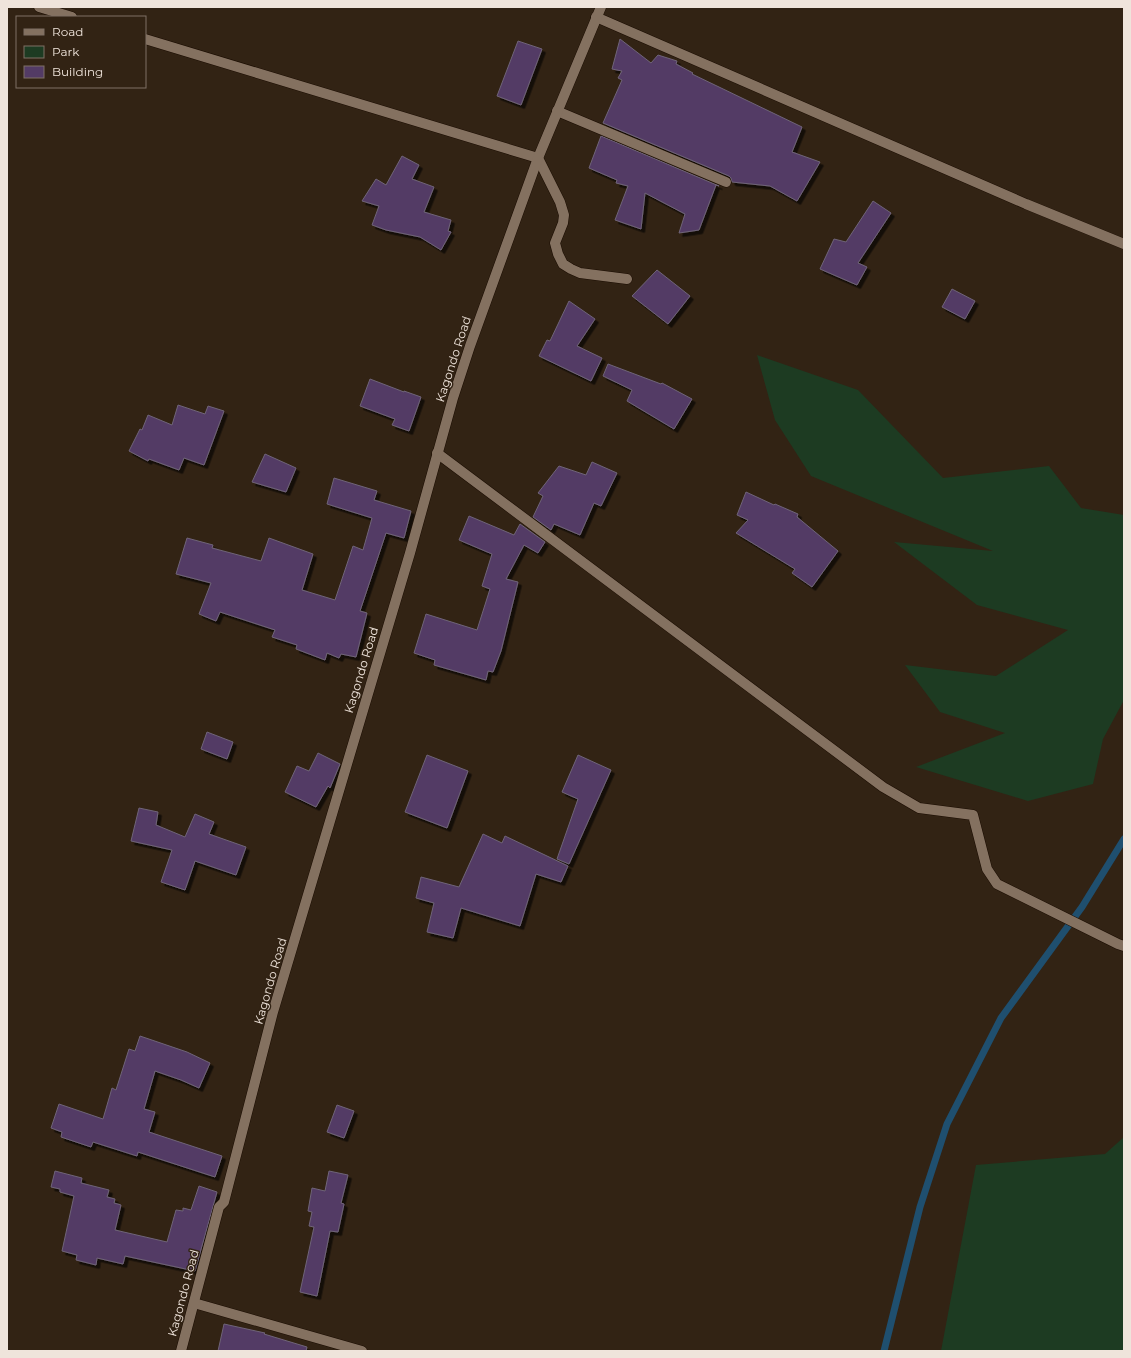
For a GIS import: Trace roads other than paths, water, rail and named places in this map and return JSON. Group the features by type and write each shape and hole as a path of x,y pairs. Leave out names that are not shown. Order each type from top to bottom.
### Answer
{"street":[{"path":"39,7 69,16"},
{"name":"Kagondo Road","path":"181,1351 219,1207 224,1202 273,1012 410,553 437,453 470,346 538,158 600,7"},
{"path":"596,17 1019,201 1124,244"},
{"path":"146,39 538,158 560,202 564,215 563,223 555,243 563,264 580,273 627,279"},
{"path":"558,111 726,182"},
{"path":"437,453 883,787 919,808 973,816 987,869 997,884 1124,946"},
{"path":"194,1303 362,1351"}],"waterway":[{"path":"884,1351 920,1207 947,1124 1001,1018 1082,907 1124,839"}]}
